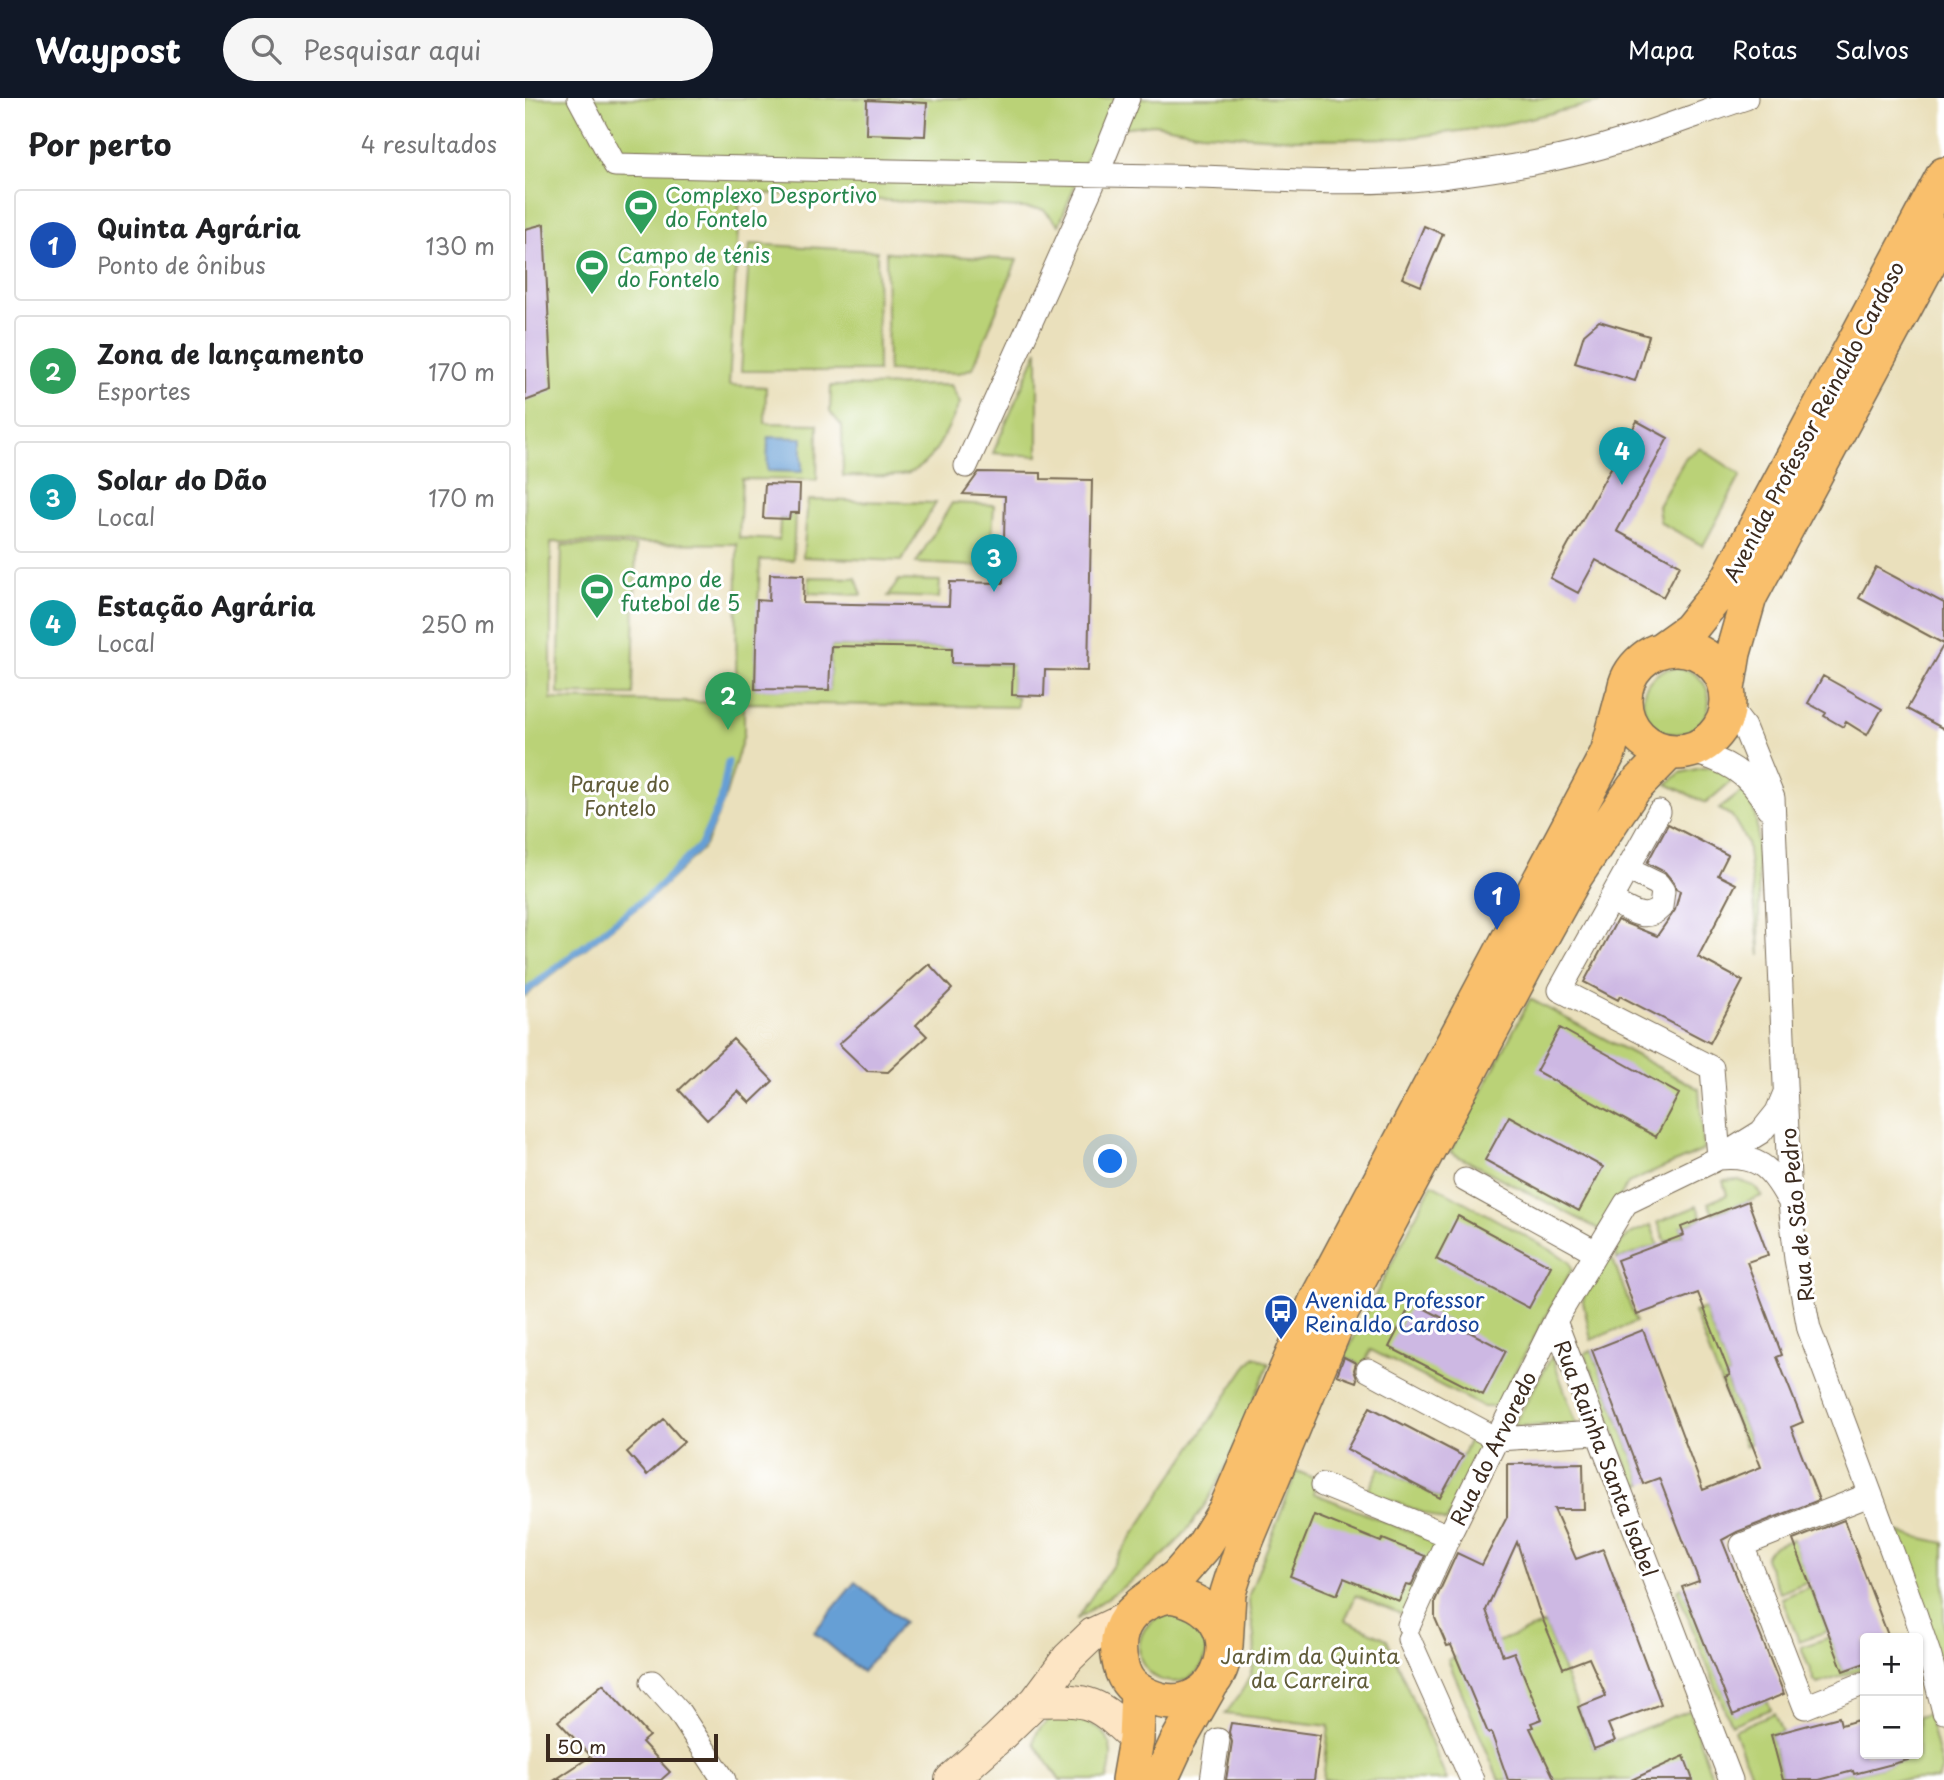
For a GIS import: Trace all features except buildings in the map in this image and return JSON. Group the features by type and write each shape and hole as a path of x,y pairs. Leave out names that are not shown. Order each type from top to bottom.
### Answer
{"main road":[{"name":"Avenida Professor Reinaldo Cardoso","path":"1661,650 1689,630 1726,584 1944,175"},
{"name":"Avenida Professor Reinaldo Cardoso","path":"1728,697 1733,653 1749,597 1944,234"},
{"path":"1129,1780 1136,1740 1131,1686 1117,1652 1119,1634 1133,1612 1178,1576 1203,1547 1226,1510 1317,1300 1608,754 1626,684 1637,664 1661,650 1675,647 1699,652 1719,669 1728,697 1726,717 1717,732 1704,744 1679,752 1634,788 1575,876 1341,1312 1241,1552 1228,1593 1223,1660 1218,1675 1177,1743 1160,1780"},
{"path":"1623,697 1626,716 1635,733 1650,746 1679,752"},
{"path":"1133,1612 1154,1598 1170,1595 1187,1598 1201,1605 1213,1616 1221,1630 1224,1646"},
{"path":"1131,1686 1160,1702 1178,1702 1194,1697 1209,1687"}],"street":[{"path":"579,98 615,165 1184,176 1314,183 1439,177 1573,154 1620,141 1746,98"},
{"path":"966,466 1097,175 1128,98"},
{"name":"Rua de São Pedro","path":"1728,697 1744,727 1773,798 1790,1203 1796,1259 1809,1329 1944,1712"},
{"path":"1679,752 1709,756 1730,764 1746,778 1765,802 1774,820"},
{"path":"1659,812 1560,990 1711,1068 1719,1158 1742,1156 1758,1163 1772,1173 1790,1203"},
{"path":"1610,900 1644,916 1651,916 1661,907 1663,891 1658,884 1627,869"},
{"name":"Rua Rainha Santa Isabel","path":"1731,1780 1555,1321 1626,1203 1719,1158 1761,1132 1777,1112 1785,1092"},
{"path":"1465,1180 1596,1252"},
{"name":"Rua do Arvoredo","path":"1472,1780 1409,1632 1449,1536 1555,1321"},
{"path":"1368,1370 1497,1439 1597,1433"},
{"path":"1323,1485 1449,1536"},
{"path":"1860,1685 1805,1707 1742,1545 1869,1495"},
{"path":"951,1780 1036,1701 1068,1658 1093,1634 1133,1612"},
{"path":"652,1682 678,1712 724,1780"},
{"path":"1036,1701 1091,1684 1131,1686"},
{"path":"1036,1701 1087,1702 1101,1709 1136,1740"},
{"path":"1212,1780 1218,1740"}],"green space":[{"name":"Parque do Fontelo","path":"525,98 1618,98 1491,127 1405,138 1296,139 1201,133 1154,124 1103,130 1086,158 1059,225 1044,210 1039,209 740,192 729,385 766,387 765,423 818,424 817,480 742,479 739,538 779,540 780,519 789,519 790,513 795,513 793,560 760,560 755,688 829,690 831,646 952,648 952,663 1024,665 1013,671 1012,695 1017,696 1017,707 744,703 744,734 724,801 705,846 655,894 525,996","holes":["551,542 737,544 736,703 551,699"]},
{"path":"750,244 877,251 878,371 741,371"},
{"path":"886,252 1017,260 973,368 959,373 888,371"},
{"path":"1038,350 1038,456 993,453"},
{"path":"951,385 960,403 940,443 927,461 909,473 896,476 843,476 842,426 830,412 831,386"},
{"path":"1700,448 1741,475 1703,546 1663,524 1658,506 1686,457"},
{"path":"808,500 936,503 901,561 803,557"},
{"path":"952,503 994,505 990,567 916,563"},
{"name":"Campo de futebol de 5","path":"562,545 636,546 633,695 558,694"},
{"path":"809,577 856,578 862,595 809,593"},
{"path":"899,580 940,581 939,598 888,596"},
{"path":"1676,668 1689,671 1699,678 1706,688 1709,701 1706,714 1699,724 1689,731 1676,734 1663,731 1653,724 1646,714 1643,701 1646,688 1653,678 1663,671"},
{"path":"1713,768 1734,779 1706,803 1667,784 1680,773"},
{"path":"1745,789 1757,827 1760,956 1747,842 1732,816 1719,809"},
{"path":"1530,999 1699,1089 1704,1150 1628,1183 1600,1230 1450,1152"},
{"path":"1738,1180 1754,1186 1762,1196 1713,1214 1708,1203 1727,1195 1723,1181"},
{"path":"1432,1184 1558,1254 1569,1262 1572,1269 1498,1403 1492,1407 1483,1407 1371,1350 1363,1366 1344,1357"},
{"path":"1697,1206 1702,1219 1681,1227 1684,1235 1665,1242 1658,1222"},
{"path":"1651,1225 1658,1245 1617,1260 1622,1241 1632,1233"},
{"path":"1608,1257 1614,1262 1636,1322 1591,1340 1583,1301 1585,1293"},
{"path":"1704,1308 1730,1375 1725,1378 1751,1443 1745,1446 1694,1312"},
{"path":"1592,1350 1643,1484 1635,1487 1585,1353"},
{"path":"1255,1356 1269,1364 1217,1485 1203,1507 1160,1558 1076,1620 1245,1368"},
{"path":"1552,1356 1577,1425 1513,1426"},
{"path":"1471,1438 1486,1447 1446,1522 1368,1491 1380,1467 1440,1498"},
{"name":"Jardim da Quinta da Carreira","path":"1297,1471 1318,1480 1313,1493 1441,1544 1408,1617 1356,1595 1345,1620 1387,1639 1447,1780 1323,1780 1329,1726 1225,1714 1246,1684 1253,1665 1255,1642 1249,1595"},
{"path":"1891,1531 1944,1543 1944,1676"},
{"path":"1793,1539 1809,1581 1780,1593 1765,1558 1772,1548"},
{"path":"1811,1586 1828,1631 1799,1641 1782,1598"},
{"path":"1682,1587 1733,1714 1767,1700 1771,1709 1731,1725 1677,1590"},
{"path":"1173,1614 1186,1617 1197,1624 1204,1635 1207,1648 1204,1661 1197,1672 1186,1679 1173,1682 1160,1679 1149,1672 1142,1661 1139,1648 1142,1635 1149,1624 1160,1617"},
{"path":"1545,1624 1594,1749 1689,1710 1713,1780 1499,1780 1448,1660"},
{"path":"1830,1637 1843,1671 1860,1665 1860,1670 1818,1684 1801,1647"},
{"path":"1774,1713 1782,1732 1771,1735 1783,1780 1753,1780 1734,1730"},
{"path":"1066,1714 1091,1723 1106,1736 1111,1754 1107,1780 1060,1780 1034,1743 1038,1731 1045,1723"},
{"path":"1928,1714 1942,1769 1938,1780 1819,1780 1910,1759 1923,1759 1923,1716"}],"water":[{"path":"768,437 802,438 802,472 767,471"},
{"path":"855,1582 904,1622 862,1672 814,1632"}],"waterway":[{"path":"525,992 652,893 701,845 721,801 728,762"}],"place":[{"name":"Complexo Desportivo do Fontelo","path":"641,236"},
{"name":"Campo de ténis do Fontelo","path":"592,296"},
{"name":"Estação Agrária","path":"1622,485"},
{"name":"Solar do Dão","path":"994,592"},
{"name":"Campo de futebol de 5","path":"597,620"},
{"name":"Zona de lançamento","path":"728,730"},
{"name":"Quinta Agrária","path":"1497,930"},
{"name":"Avenida Professor Reinaldo Cardoso","path":"1281,1341"}]}
